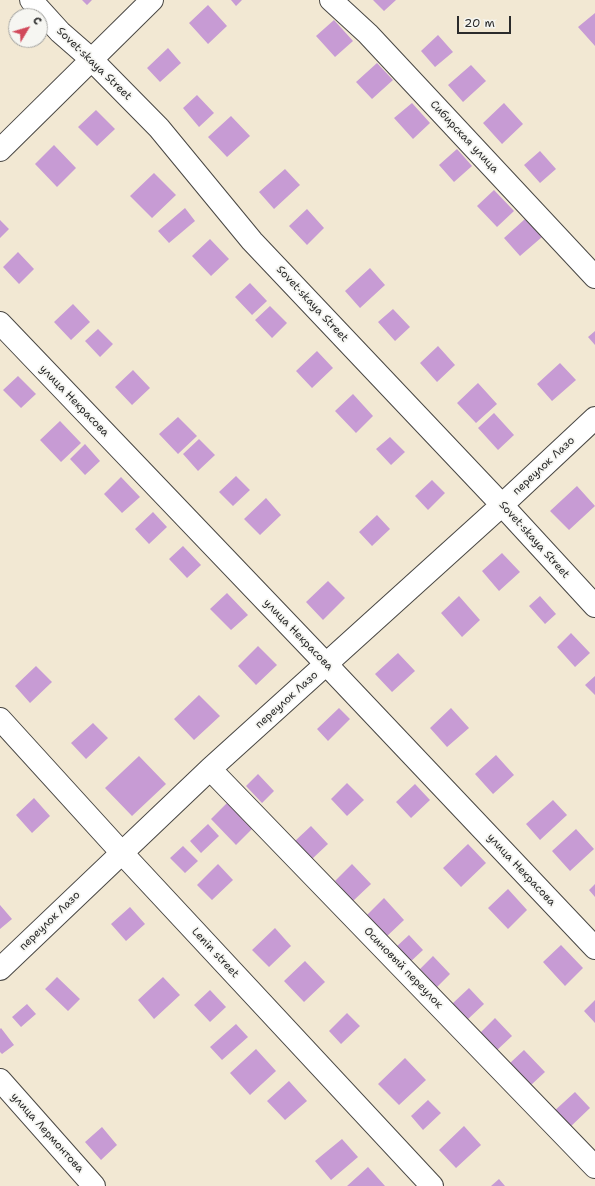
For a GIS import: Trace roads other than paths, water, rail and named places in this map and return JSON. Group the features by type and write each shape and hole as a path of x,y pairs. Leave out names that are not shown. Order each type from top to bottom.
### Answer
{"street":[{"name":"Sovet·skaya Street","path":"31,0 60,32 91,59 159,128 252,241 502,505 595,606"},
{"path":"0,150 152,0"},
{"name":"Сибирская улица","path":"331,0 368,34 595,277"},
{"name":"улица Некрасова","path":"0,323 595,948"},
{"name":"переулок Лазо","path":"0,969 210,769 327,665 595,418"},
{"name":"Lenin street","path":"0,719 122,853 432,1186"},
{"name":"Осиновый переулок","path":"210,769 595,1167"},
{"name":"улица Лермонтова","path":"0,1080 94,1186"}]}
